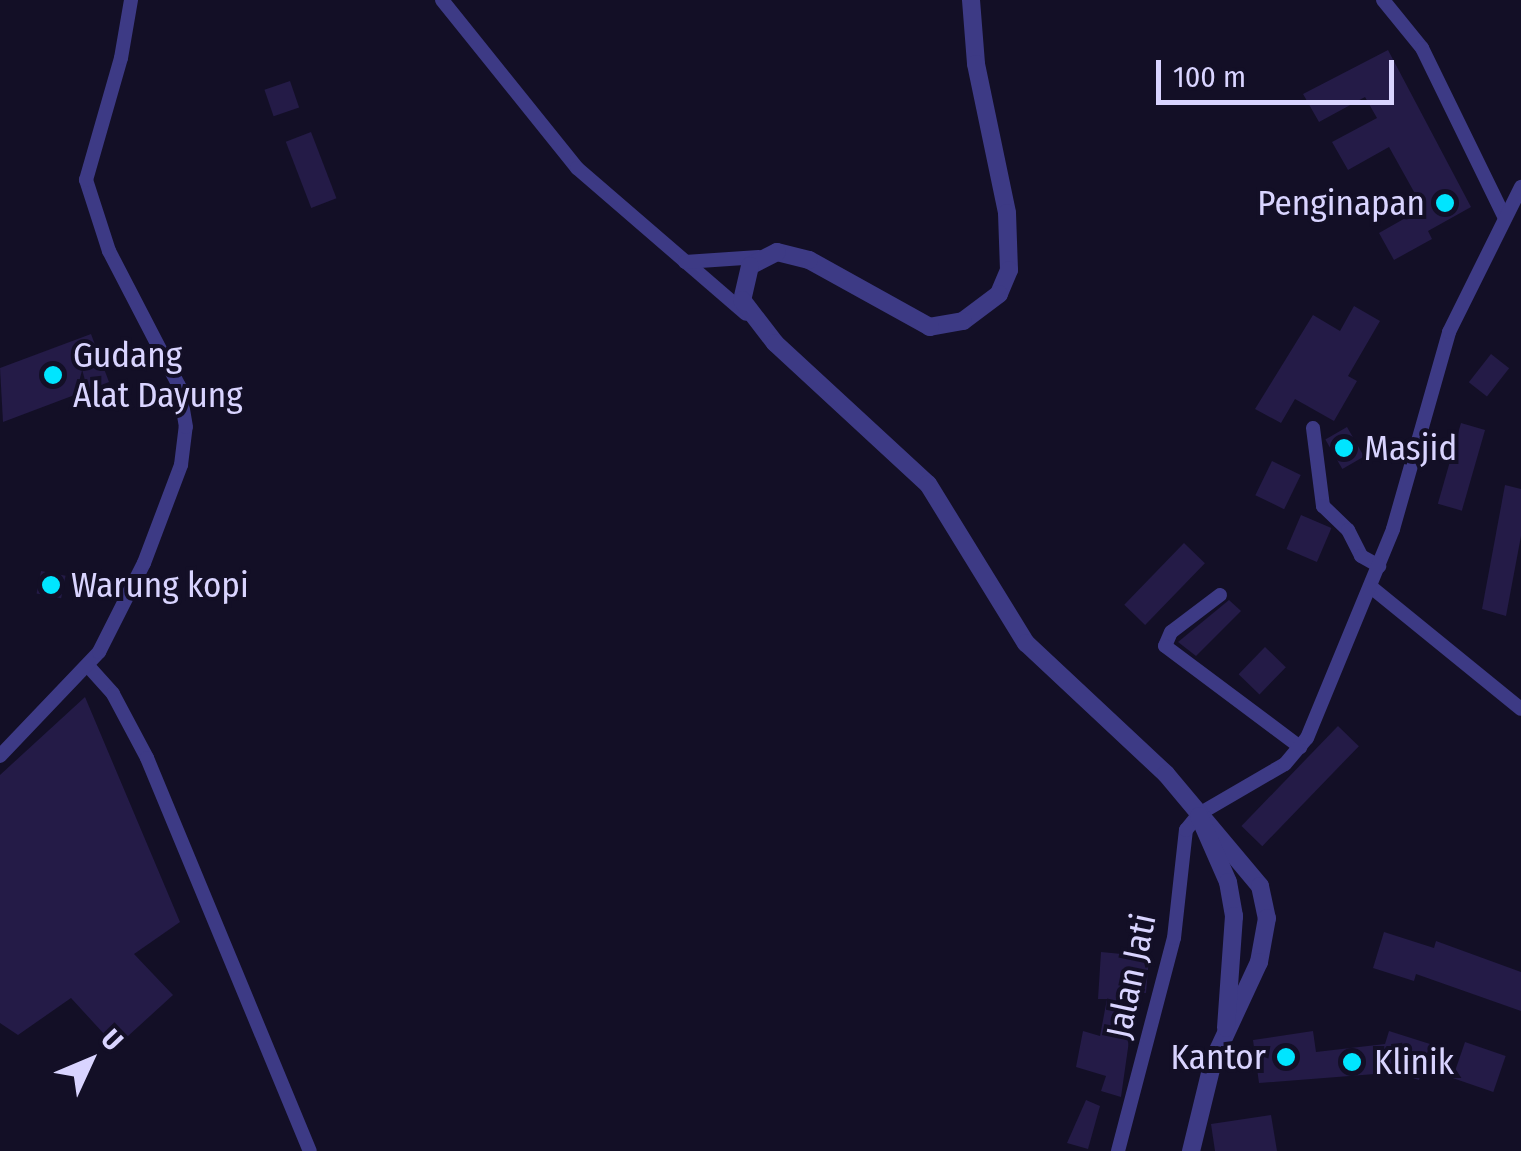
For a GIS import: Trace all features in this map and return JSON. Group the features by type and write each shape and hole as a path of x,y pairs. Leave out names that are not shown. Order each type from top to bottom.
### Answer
{"street":[{"path":"0,756 89,667 116,624 169,501 186,427 180,386 109,251 86,180 121,58 130,0"},
{"path":"442,0 558,149 747,314 928,484 1026,643 1166,774 1198,814 1248,864 1266,903 1259,962 1226,1034 1190,1151"},
{"path":"685,262 759,257 777,252 809,260 930,327 963,321 999,294 1010,270 1007,213 976,64 971,0"},
{"path":"1383,0 1422,48 1505,218"},
{"path":"1198,814 1266,778 1300,747 1379,566 1417,453 1438,362 1521,187"},
{"path":"747,314 746,276 759,257"},
{"path":"1313,428 1324,506 1353,536 1361,556 1379,566"},
{"path":"1371,586 1521,709"},
{"path":"1220,595 1171,632 1166,646 1300,747"},
{"path":"89,667 113,694 146,758 310,1151"},
{"path":"1198,814 1228,882 1234,916 1226,1034"},
{"name":"Jalan Jati","path":"1118,1151 1174,938 1184,839 1198,814"}],"building":[{"path":"1388,50 1471,207 1428,231 1432,239 1394,260 1379,233 1423,208 1389,147 1348,170 1332,142 1377,118 1365,97 1319,122 1303,94"},
{"path":"290,81 299,107 274,116 264,90"},
{"path":"311,132 336,198 311,208 286,142"},
{"path":"1354,306 1380,321 1348,376 1357,381 1334,421 1295,399 1281,423 1255,409 1313,315 1340,331"},
{"name":"Gudang Alat Dayung","path":"91,334 109,382 3,422 0,368"},
{"path":"1491,354 1509,368 1487,397 1469,382"},
{"path":"1461,423 1485,430 1462,511 1438,504"},
{"name":"Masjid","path":"1347,427 1364,456 1342,469 1325,440"},
{"path":"1272,461 1301,475 1284,509 1255,495"},
{"path":"1505,485 1521,489 1521,536 1506,616 1482,609"},
{"path":"1301,515 1331,528 1317,562 1287,549"},
{"path":"1184,543 1205,563 1145,625 1124,605"},
{"name":"Warung kopi","path":"41,571 66,576 61,598 37,594"},
{"path":"1229,600 1241,611 1196,656 1178,642"},
{"path":"1265,647 1286,667 1259,694 1239,674"},
{"path":"85,697 180,922 134,954 173,995 116,1047 71,998 18,1035 0,1023 0,775"},
{"path":"1338,726 1359,746 1262,846 1241,826"},
{"path":"1384,932 1434,948 1436,941 1521,972 1521,1011 1416,974 1414,981 1373,968"},
{"path":"1133,945 1150,946 1146,993 1136,992 1121,1097 1101,1091 1106,1076 1076,1067 1083,1031 1100,1036 1107,999 1098,999 1101,952 1132,955"},
{"path":"1313,1031 1316,1052 1385,1044 1389,1031 1430,1044 1419,1080 1374,1066 1375,1074 1259,1083 1253,1040"},
{"path":"1465,1042 1506,1056 1493,1092 1453,1078"},
{"path":"1086,1100 1100,1106 1088,1149 1067,1143"},
{"name":"Kantor","path":"1271,1115 1277,1151 1215,1151 1211,1124"}],"place":[{"name":"Penginapan","path":"1445,203"},
{"name":"Gudang Alat Dayung","path":"53,375"},
{"name":"Masjid","path":"1344,448"},
{"name":"Warung kopi","path":"51,585"},
{"name":"Kantor","path":"1286,1057"},
{"name":"Klinik","path":"1352,1062"}]}
